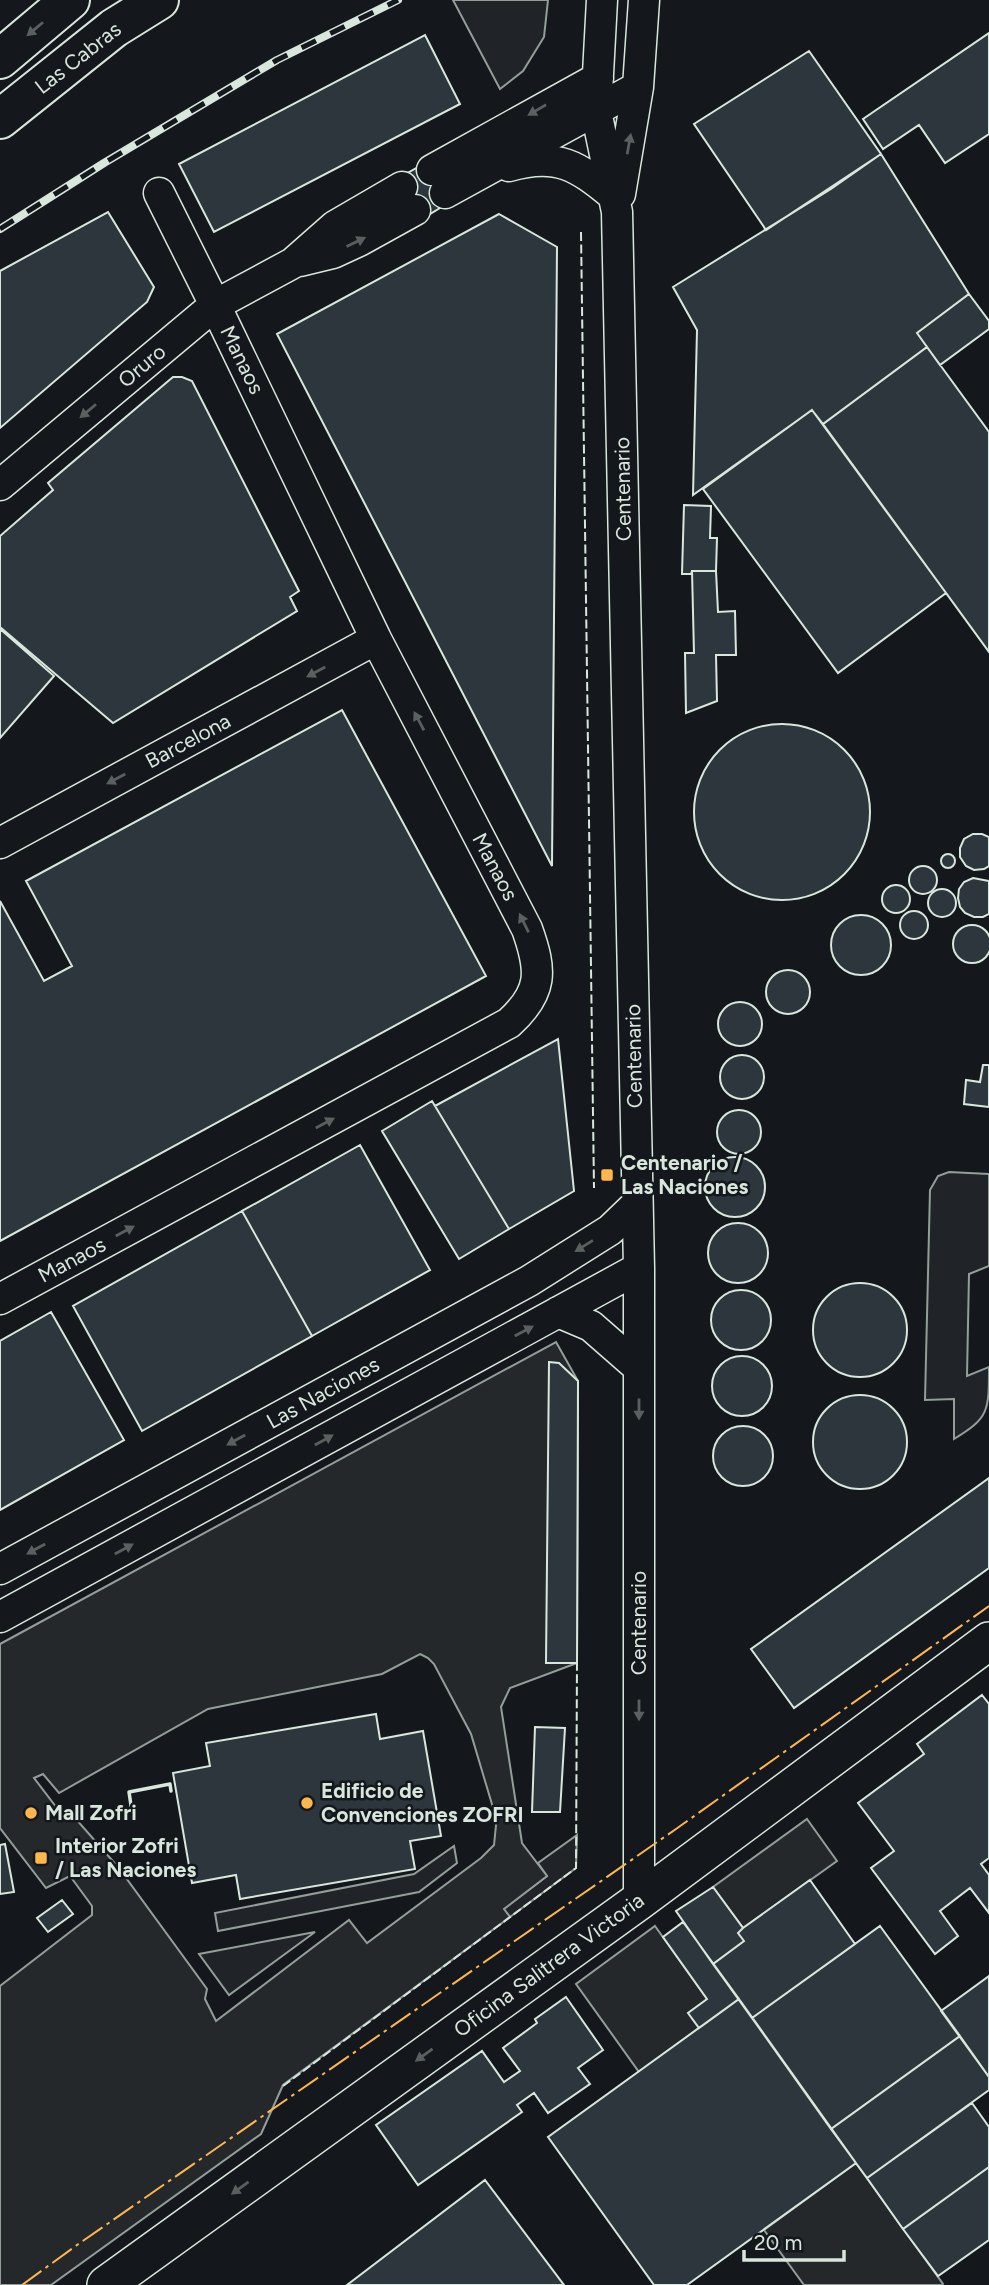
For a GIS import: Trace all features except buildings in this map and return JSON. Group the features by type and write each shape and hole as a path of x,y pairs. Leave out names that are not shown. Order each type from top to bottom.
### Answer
{"main road":[{"path":"0,59 70,0"},
{"name":"Las Cabras","path":"0,119 114,28 159,0"}],"street":[{"name":"Centenario","path":"602,0 596,111 616,204 638,1204 639,1900"},
{"name":"Centenario","path":"616,204 638,87 644,0"},
{"path":"598,78 439,182 482,174 533,159 568,164 586,172 616,204"},
{"path":"482,174 638,87"},
{"name":"Manaos","path":"0,1298 509,1023 525,1008 535,988 536,956 527,929 376,639 159,193"},
{"name":"Oruro","path":"0,485 215,305 293,263 335,226 408,199"},
{"name":"Barcelona","path":"0,843 376,639"},
{"name":"Las Naciones","path":"0,1569 529,1281 610,1230 638,1204"},
{"name":"Las Naciones","path":"0,1617 639,1268"},
{"path":"558,1312 591,1326 639,1368"},
{"name":"Oficina Salitrera Victoria","path":"106,2285 639,1900 989,1641"}],"shaded area":[{"path":"453,0 548,0 544,37 523,71 500,89"},
{"path":"949,1172 989,1174 989,1266 969,1274 967,1376 989,1367 987,1404 980,1419 954,1439 954,1399 925,1400 930,1190 938,1176"},
{"name":"Mall Zofri","path":"556,1342 578,1381 577,1663 510,1688 501,1707 522,1843 547,1876 504,1909 510,1917 283,2085 261,2134 51,2285 0,2285 0,1986 92,1915 92,1906 70,1876 46,1888 0,1828 0,1644","holes":["420,1654 434,1664 471,1734 494,1811 494,1845 481,1858 367,1943 349,1920 216,2021 205,1999 207,1989 118,1867 76,1819 60,1812 34,1778 43,1774 59,1793 208,1709 382,1674"]},
{"path":"807,1819 837,1861 743,1928 713,1887"},
{"path":"577,1835 576,1868 510,1917 503,1909 547,1876 538,1863"},
{"path":"454,1846 457,1863 419,1892 218,1931 215,1913 414,1874"},
{"path":"655,1926 707,1999 699,2028 639,2072 576,1984"},
{"path":"315,1932 229,1995 199,1954"},
{"path":"856,2163 942,2285 804,2285 764,2230"}],"railway":[{"path":"0,229 104,163 277,60 398,0"}],"fence":[{"path":"581,232 594,1188"},
{"path":"283,2086 576,1868 577,1661"}],"wall":[{"path":"132,1812 129,1792 170,1784 171,1791"}],"power":[{"path":"22,2285 676,1829 989,1606"}],"place":[{"name":"Centenario / Las Naciones","path":"607,1175"},
{"name":"Edificio de Convenciones ZOFRI","path":"307,1803"},
{"name":"Mall Zofri","path":"31,1813"},
{"name":"Interior Zofri / Las Naciones","path":"41,1858"}]}
